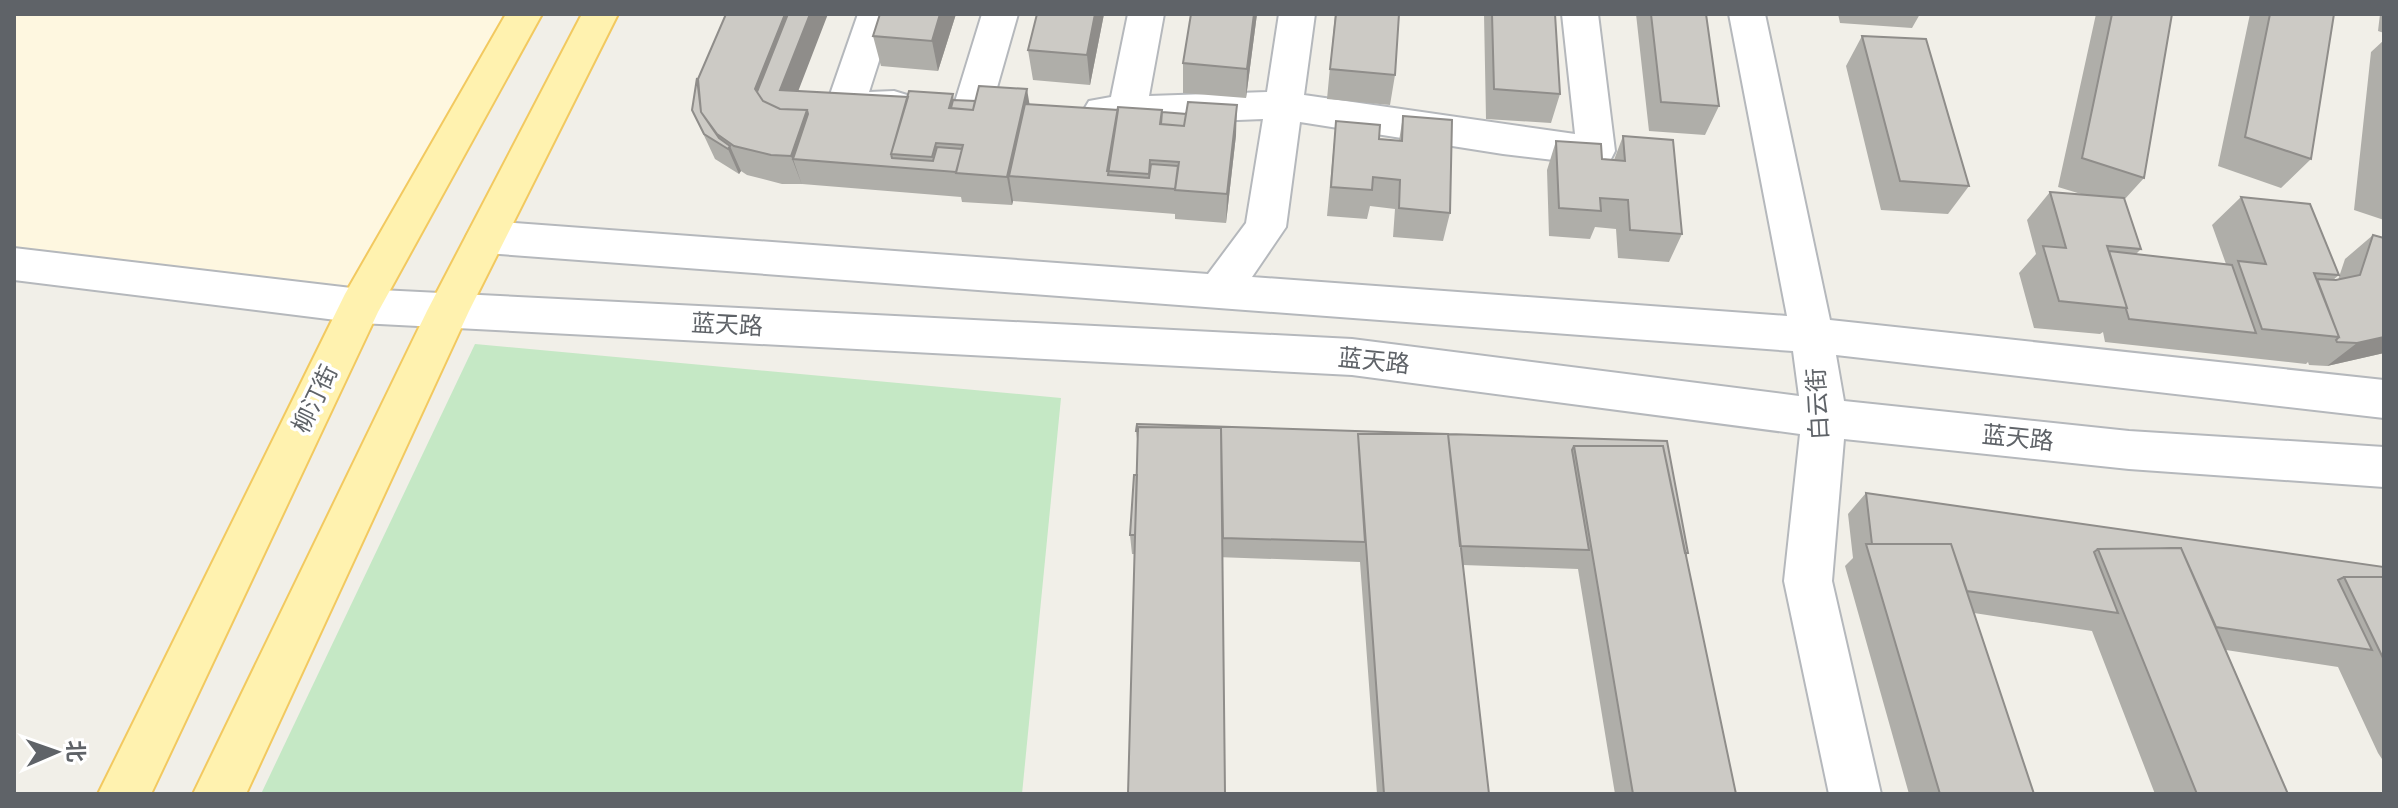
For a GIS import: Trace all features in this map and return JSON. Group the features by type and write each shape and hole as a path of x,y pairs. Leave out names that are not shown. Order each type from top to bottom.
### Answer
{"main road":[{"name":"柳汀街","path":"124,794 360,306 524,14"},
{"path":"219,794 448,311 600,14"}],"street":[{"path":"876,14 845,106 960,105 1000,14"},
{"path":"1127,113 1146,14"},
{"path":"1219,291 1266,227 1297,14"},
{"path":"1065,109 1127,113 1283,105 1503,140 1596,151 1580,14"},
{"name":"白云街","path":"1747,14 1812,335 1824,418 1808,581 1855,794"},
{"path":"486,237 1812,335 2384,399"},
{"name":"蓝天路","path":"14,264 360,306 1352,357 1824,418 2129,450 2384,467"}],"shaded area":[{"path":"14,14 511,14 353,292 14,247"}],"green space":[{"path":"475,344 1061,398 1022,794 261,794"}],"building":[{"path":"726,14 785,14 755,89 763,101 780,109 807,110 791,156 771,155 734,146 717,134 701,112 698,79"},
{"path":"788,14 810,14 780,90 908,97 892,158 933,161 937,147 962,149 956,172 793,159 807,110 780,109 763,101 757,92"},
{"path":"880,14 940,14 932,41 873,36"},
{"path":"1037,14 1095,14 1087,55 1028,50"},
{"path":"1191,14 1254,14 1247,69 1183,63"},
{"path":"1336,14 1399,14 1395,75 1330,69"},
{"path":"1492,14 1555,14 1560,94 1494,89"},
{"path":"1651,14 1706,14 1719,106 1661,102"},
{"path":"2112,14 2172,14 2144,178 2082,158"},
{"path":"2270,14 2334,14 2311,159 2245,137"},
{"path":"1862,36 1926,39 1969,186 1900,181"},
{"path":"697,78 701,112 719,138 730,146 728,149 704,134 692,110"},
{"path":"979,86 1027,89 1007,177 956,173 963,145 936,143 932,157 891,154 909,91 953,94 949,108 973,110"},
{"path":"953,100 975,101 973,110 951,108"},
{"path":"1188,102 1237,105 1227,194 1175,190 1179,162 1150,160 1149,174 1107,171 1118,107 1162,110 1160,124 1184,126"},
{"path":"1025,104 1118,110 1108,175 1149,178 1151,164 1178,166 1175,189 1009,176"},
{"path":"1162,112 1186,114 1184,126 1161,124"},
{"path":"1403,116 1452,120 1450,213 1399,208 1400,180 1373,177 1372,190 1331,187 1336,121 1380,125 1379,139 1402,141"},
{"path":"1623,136 1673,140 1682,234 1630,230 1628,200 1600,198 1601,211 1559,208 1556,141 1601,144 1602,159 1625,161"},
{"path":"2050,192 2124,198 2141,249 2107,246 2127,308 2059,301 2043,246 2066,248"},
{"path":"2241,197 2310,204 2339,275 2314,273 2339,337 2262,329 2238,261 2266,264"},
{"path":"2373,235 2384,238 2384,337 2357,343 2337,342 2339,337 2317,279 2336,280 2360,275"},
{"path":"2109,251 2232,265 2256,333 2129,319"},
{"path":"1137,424 1667,441 1688,553 1685,553 1663,446 1574,446 1572,450 1589,550 1460,546 1448,434 1358,434 1365,542 1223,538 1221,428 1138,427 1136,431"},
{"path":"1138,427 1221,428 1225,794 1128,794"},
{"path":"1358,434 1448,434 1489,794 1384,794"},
{"path":"1574,446 1663,446 1736,794 1633,794"},
{"path":"1134,475 1137,475 1135,535 1130,535"},
{"path":"1866,493 2384,567 2384,577 2344,577 2338,580 2372,650 2216,627 2181,548 2098,549 2094,552 2118,613 1967,591 1951,544 1872,544"},
{"path":"1866,544 1951,544 2034,794 1940,794"},
{"path":"2181,548 2288,794 2197,794 2098,549"},
{"path":"2344,577 2384,577 2384,660"}]}
